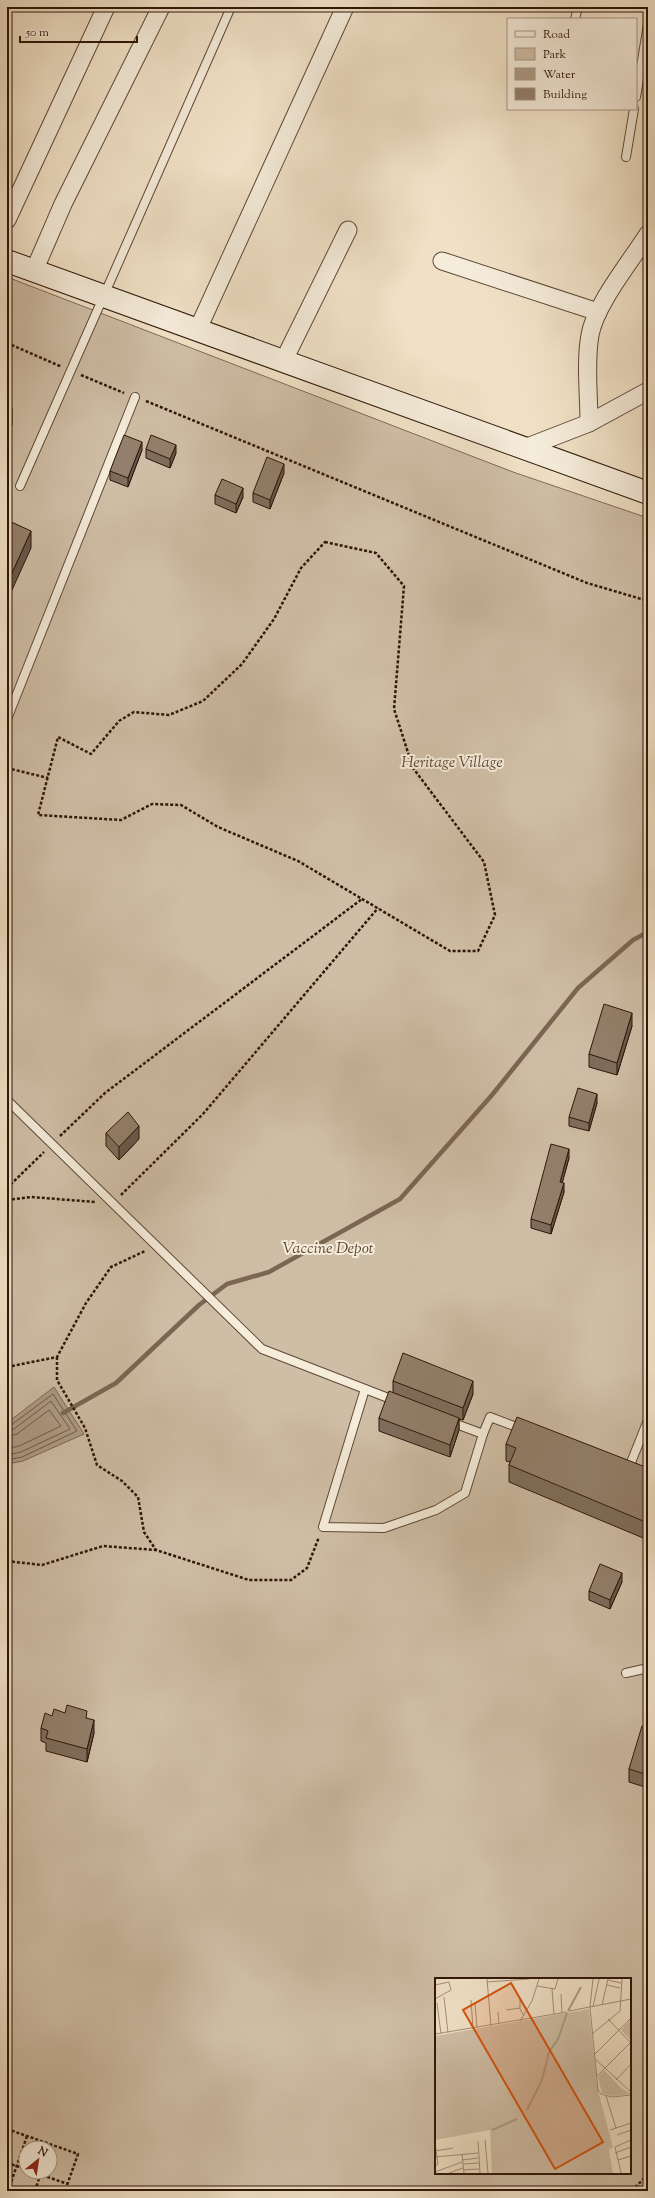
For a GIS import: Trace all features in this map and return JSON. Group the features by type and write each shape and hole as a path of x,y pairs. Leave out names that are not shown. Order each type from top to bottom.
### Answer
{"street":[{"path":"7,220 106,7"},
{"path":"34,271 63,204 161,7"},
{"path":"197,331 346,7"},
{"path":"283,362 348,230"},
{"path":"589,423 590,334 598,312 648,234"},
{"path":"7,261 522,449 648,493"},
{"path":"442,261 598,312"},
{"path":"522,449 589,423 648,391"}],"lane":[{"path":"20,486 105,297 231,7"},
{"path":"576,18 578,7"},
{"path":"637,91 648,24"},
{"path":"626,157 634,110"},
{"path":"7,719 135,397"},
{"path":"7,1100 262,1349 402,1403"},
{"path":"365,1389 323,1527 384,1528 436,1510 465,1493 490,1416 533,1433"},
{"path":"439,1417 483,1434"},
{"path":"621,1467 628,1470 648,1420"},
{"path":"626,1674 648,1668"}],"path":[{"path":"7,343 587,583 648,601"},
{"path":"325,542 376,553 404,586 394,709 413,768 484,862 495,915 478,951 450,951 362,899 298,861 218,827 181,805 152,804 121,820 38,815 58,738 91,754 119,721 134,712 169,715 203,701 242,664 274,619 301,568 325,542"},
{"path":"7,768 48,778"},
{"path":"7,1188 105,1093 269,967 362,899"},
{"path":"7,1200 31,1198 113,1203 203,1114 378,908"},
{"path":"156,1245 111,1267 86,1303 57,1357 57,1380 85,1428 97,1464 122,1481 138,1497 144,1532 156,1550"},
{"path":"7,1367 57,1357"},
{"path":"7,1561 42,1565 103,1546 156,1550 249,1580 291,1580 307,1568 323,1527"},
{"path":"7,2129 38,2140"},
{"path":"8,2191 26,2136"},
{"path":"58,2147 78,2154 65,2191"},
{"path":"7,2163 16,2166"},
{"path":"632,2191 648,2174"},
{"path":"35,2191 39,2180"},
{"path":"58,2180 68,2184"}],"green space":[{"name":"Vaccine Depot","path":"7,277 513,472 648,518 648,2191 7,2191"}],"water":[{"path":"54,1387 84,1434 23,1461 7,1464 7,1423"}],"building":[{"path":"7,407 12,409 7,422"},
{"path":"124,435 142,442 128,478 110,471"},
{"path":"151,435 176,445 170,459 146,449"},
{"path":"267,457 284,464 270,500 253,493"},
{"path":"222,479 243,488 236,504 215,495"},
{"path":"7,520 31,531 7,584"},
{"path":"604,1004 632,1013 617,1063 589,1054"},
{"path":"578,1088 597,1094 589,1123 569,1117"},
{"path":"128,1112 139,1126 119,1147 106,1133"},
{"path":"551,1144 569,1149 560,1182 564,1183 551,1225 531,1219"},
{"path":"403,1353 473,1381 463,1408 393,1381"},
{"path":"389,1391 459,1418 450,1445 379,1418"},
{"path":"517,1417 648,1468 648,1523 509,1465 516,1448 506,1444"},
{"path":"600,1564 622,1573 610,1600 589,1591"},
{"path":"648,1585 648,1595 645,1594"},
{"path":"67,1705 87,1711 86,1718 94,1720 87,1749 46,1738 48,1731 41,1728 45,1713 52,1716 54,1709 65,1713"},
{"path":"642,1726 648,1728 648,1775 629,1769"}],"waterway":[{"path":"63,1413 116,1383 199,1305 227,1284 269,1272 400,1199 492,1095 578,988 633,940 648,932"}],"park label":[{"name":"Heritage Village","path":"452,763"}]}
